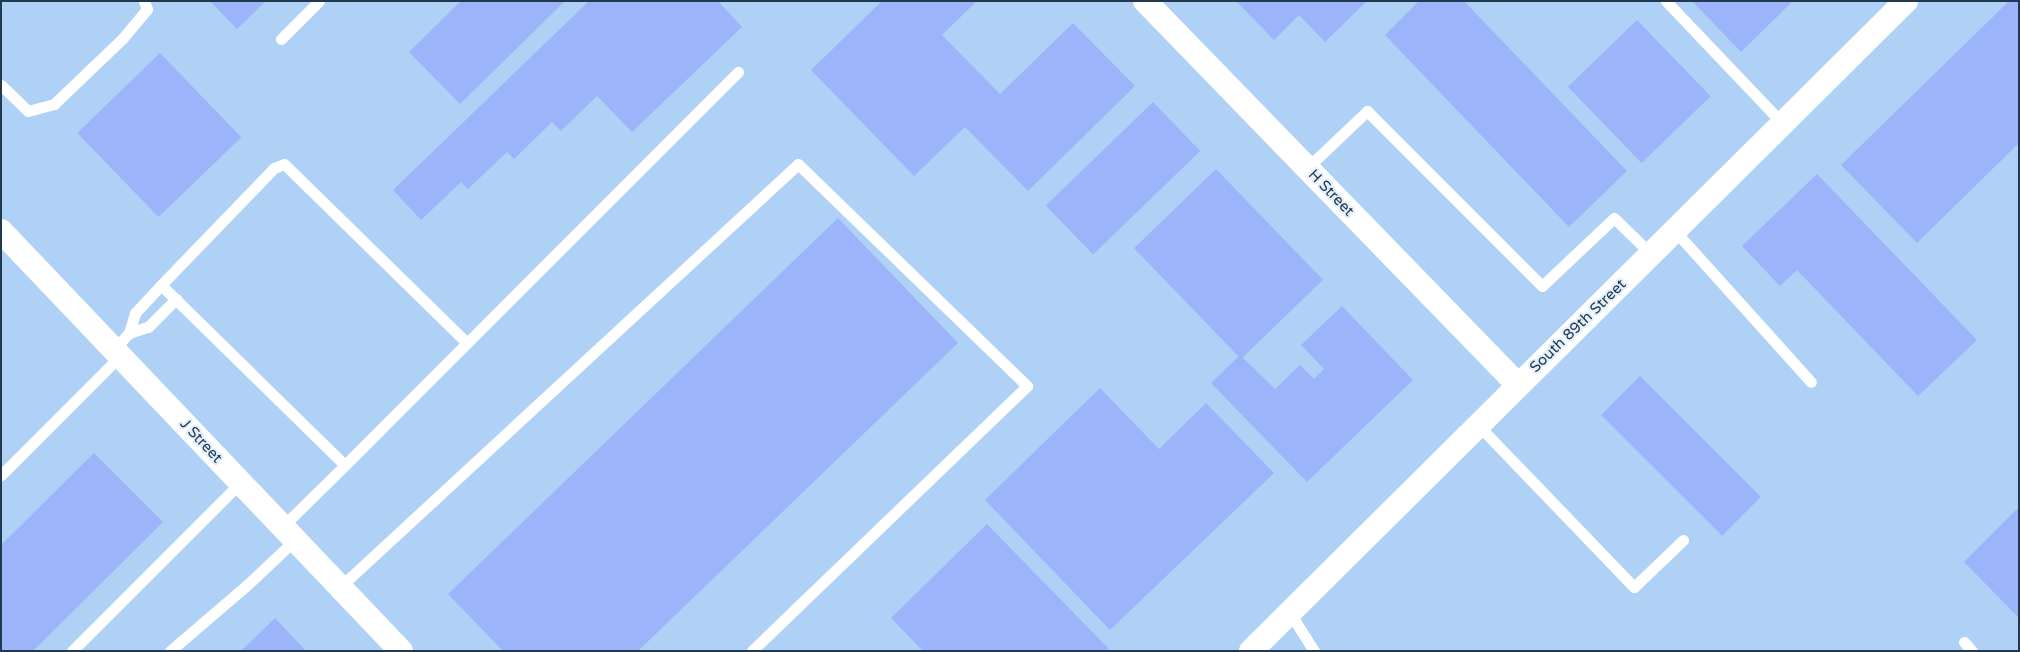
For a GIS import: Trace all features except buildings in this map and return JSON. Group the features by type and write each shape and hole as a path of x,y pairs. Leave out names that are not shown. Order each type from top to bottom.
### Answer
{"street":[{"name":"H Street","path":"1145,1 1518,385"},
{"name":"South 89th Street","path":"1251,651 1906,1"},
{"name":"J Street","path":"1,231 121,346 240,483 401,651"}],"lane":[{"path":"1,85 28,111 54,104 122,39 146,9 144,1"},
{"path":"281,39 319,1"},
{"path":"1666,1 1783,124"},
{"path":"170,651 247,585 345,465 738,72"},
{"path":"1307,168 1367,111 1542,286 1614,218 1652,255"},
{"path":"121,346 135,313 274,168 284,164 467,343"},
{"path":"340,587 798,164 1026,386 752,651"},
{"path":"1675,232 1811,382"},
{"path":"161,285 345,465"},
{"path":"1,475 121,346 148,327 176,299"},
{"path":"1478,425 1634,586 1683,540"},
{"path":"72,651 240,483"},
{"path":"1290,613 1314,651"}]}
